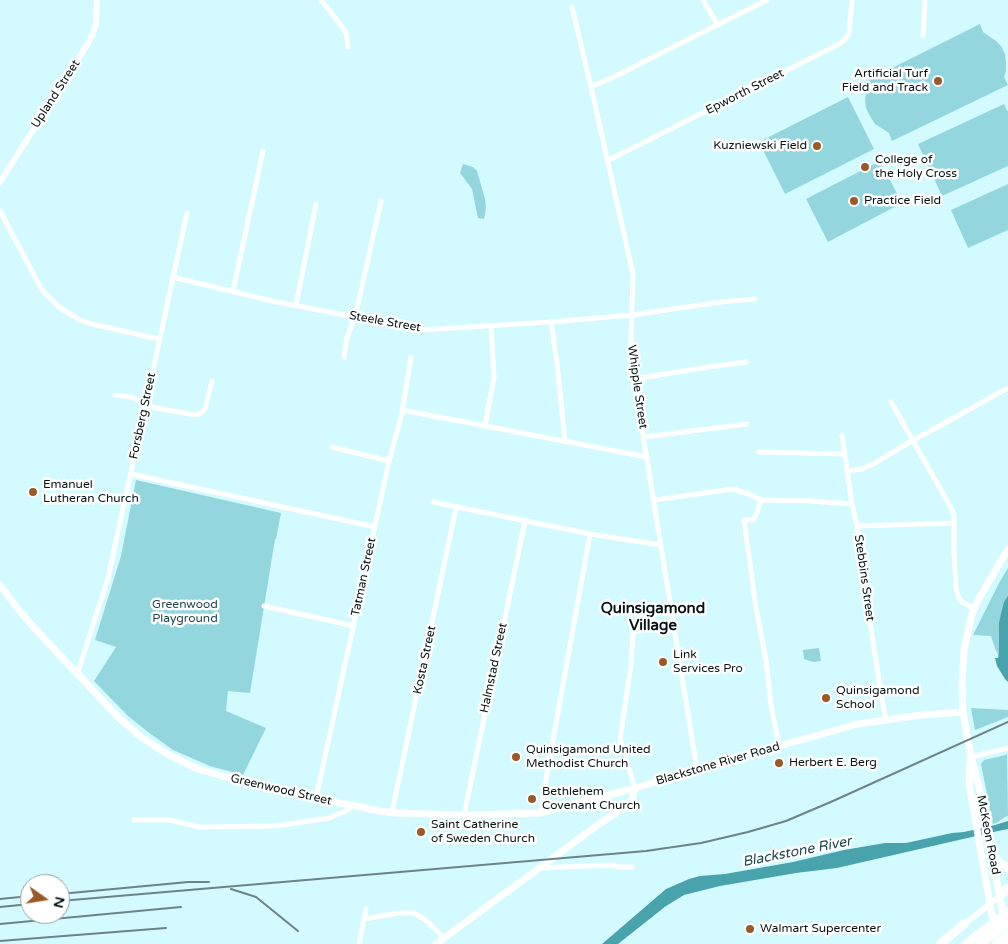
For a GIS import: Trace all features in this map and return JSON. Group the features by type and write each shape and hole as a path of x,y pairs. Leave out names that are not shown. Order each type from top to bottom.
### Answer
{"highway":[{"path":"986,848 998,862 1008,868"},
{"path":"1000,900 1008,888"},
{"path":"966,944 1008,912"},
{"path":"980,944 1008,923"},
{"path":"940,944 964,924"},
{"path":"996,944 1008,935"}],"main road":[{"name":"McKeon Road","path":"1008,549 974,609 968,627 964,650 962,685 970,757 970,782 975,816 1000,900 1008,943"},
{"name":"Greenwood Street","path":"0,585 25,617 77,675 128,727 168,755 198,769 316,798 392,812 464,815 540,813 635,788"},
{"name":"Blackstone River Road","path":"635,788 858,724 921,715 964,712"},
{"name":"McKeon Road","path":"970,757 979,787 984,814 990,907 996,944"},
{"path":"436,944 538,868 625,807 632,800 635,788"}],"street":[{"name":"Upland Street","path":"0,182 91,38 96,24 98,0"},
{"path":"321,0 346,34 348,47"},
{"path":"703,0 718,25"},
{"path":"591,87 767,0"},
{"name":"Epworth Street","path":"607,161 842,43 850,27 852,0"},
{"path":"923,36 925,0"},
{"name":"Whipple Street","path":"572,7 633,274 631,340 634,379 697,770"},
{"path":"233,291 263,151"},
{"path":"344,357 347,337 355,317 381,201"},
{"path":"296,305 316,204"},
{"path":"0,211 42,290 59,308 80,320 92,324 159,339"},
{"name":"Forsberg Street","path":"77,675 108,578 186,213"},
{"name":"Steele Street","path":"172,277 265,299 421,330 632,315 755,298"},
{"path":"551,322 565,441"},
{"path":"485,426 494,376 491,326"},
{"name":"Tatman Street","path":"316,798 402,410 411,356"},
{"path":"634,379 746,362"},
{"path":"115,394 131,397 156,408 198,414 205,407 212,381"},
{"path":"848,472 873,464 1008,388"},
{"path":"892,402 954,515 958,596 961,601 974,609"},
{"path":"402,410 647,457"},
{"path":"644,437 747,424"},
{"name":"Stebbins Street","path":"842,435 886,720"},
{"path":"332,446 390,461"},
{"path":"759,452 844,454"},
{"path":"131,474 375,527"},
{"path":"654,500 733,489 761,500 852,504"},
{"path":"761,500 753,520 744,520 756,608 766,660 771,705 780,746"},
{"path":"433,502 590,534 660,545"},
{"name":"Kosta Street","path":"392,812 456,508"},
{"name":"Halmstad Street","path":"464,815 525,521"},
{"path":"857,526 954,522"},
{"path":"540,813 590,534"},
{"path":"264,606 354,626"},
{"path":"635,788 620,739 631,665 633,632 673,624"},
{"path":"970,757 1008,748"},
{"path":"134,820 169,820 200,827 271,826 329,818 353,806"},
{"path":"538,868 610,865 632,867"},
{"path":"934,944 1000,900"},
{"path":"359,944 366,909"},
{"path":"364,919 402,912 414,913 427,921 444,938"}],"green space":[{"path":"980,24 983,32 1001,46 1005,54 1006,71 1004,77 1008,85 892,141 889,133 875,124 866,108 867,87 864,82"},
{"name":"Kuzniewski Field","path":"848,97 874,149 785,194 759,142"},
{"path":"1004,104 1008,112 1008,166 942,196 918,144"},
{"name":"Practice Field","path":"880,161 902,203 828,242 806,199"},
{"path":"463,164 473,167 477,171 485,199 484,219 478,218 472,189 460,173"},
{"path":"1008,184 1008,230 968,248 951,210"},
{"name":"Greenwood Playground","path":"136,480 281,513 275,539 250,693 228,691 226,711 266,728 243,775 210,766 173,750 128,716 94,681 116,647 95,640 121,556"},
{"path":"1008,568 1008,671 996,651 991,636 973,635"},
{"path":"819,648 821,661 813,662 804,659 803,650"},
{"path":"971,708 1008,710 1008,717 975,730"},
{"path":"1007,753 1008,816 993,824 981,764 984,760 1006,755"}],"shaded area":[{"path":"1008,596 1008,682 997,666 995,658 998,658 999,653 999,623 1004,602"},
{"path":"1008,821 1008,829 837,868 720,886 684,895 666,906 618,944 602,944 666,889 689,879 793,862 885,843 906,843"}],"railway":[{"path":"70,900 646,851 701,843 786,821 1008,722"},
{"path":"70,893 188,882 209,882"},
{"path":"231,889 256,897 298,931"},
{"path":"0,899 20,897"},
{"path":"0,907 20,905"},
{"path":"0,924 181,907"},
{"path":"0,941 166,928"}],"place":[{"name":"Artificial Turf Field and Track","path":"938,81"},
{"name":"Kuzniewski Field","path":"817,146"},
{"name":"College of the Holy Cross","path":"865,167"},
{"name":"Practice Field","path":"854,201"},
{"name":"Emanuel Lutheran Church","path":"33,492"},
{"name":"Link Services Pro","path":"663,662"},
{"name":"Quinsigamond School","path":"826,698"},
{"name":"Quinsigamond United Methodist Church","path":"516,757"},
{"name":"Herbert E. Berg","path":"779,763"},
{"name":"Bethlehem Covenant Church","path":"532,799"},
{"name":"Saint Catherine of Sweden Church","path":"421,832"},
{"name":"Walmart Supercenter","path":"750,929"}],"district":[{"name":"Quinsigamond Village","path":"653,618"}],"water label":[{"name":"Blackstone River","path":"797,852"}]}
